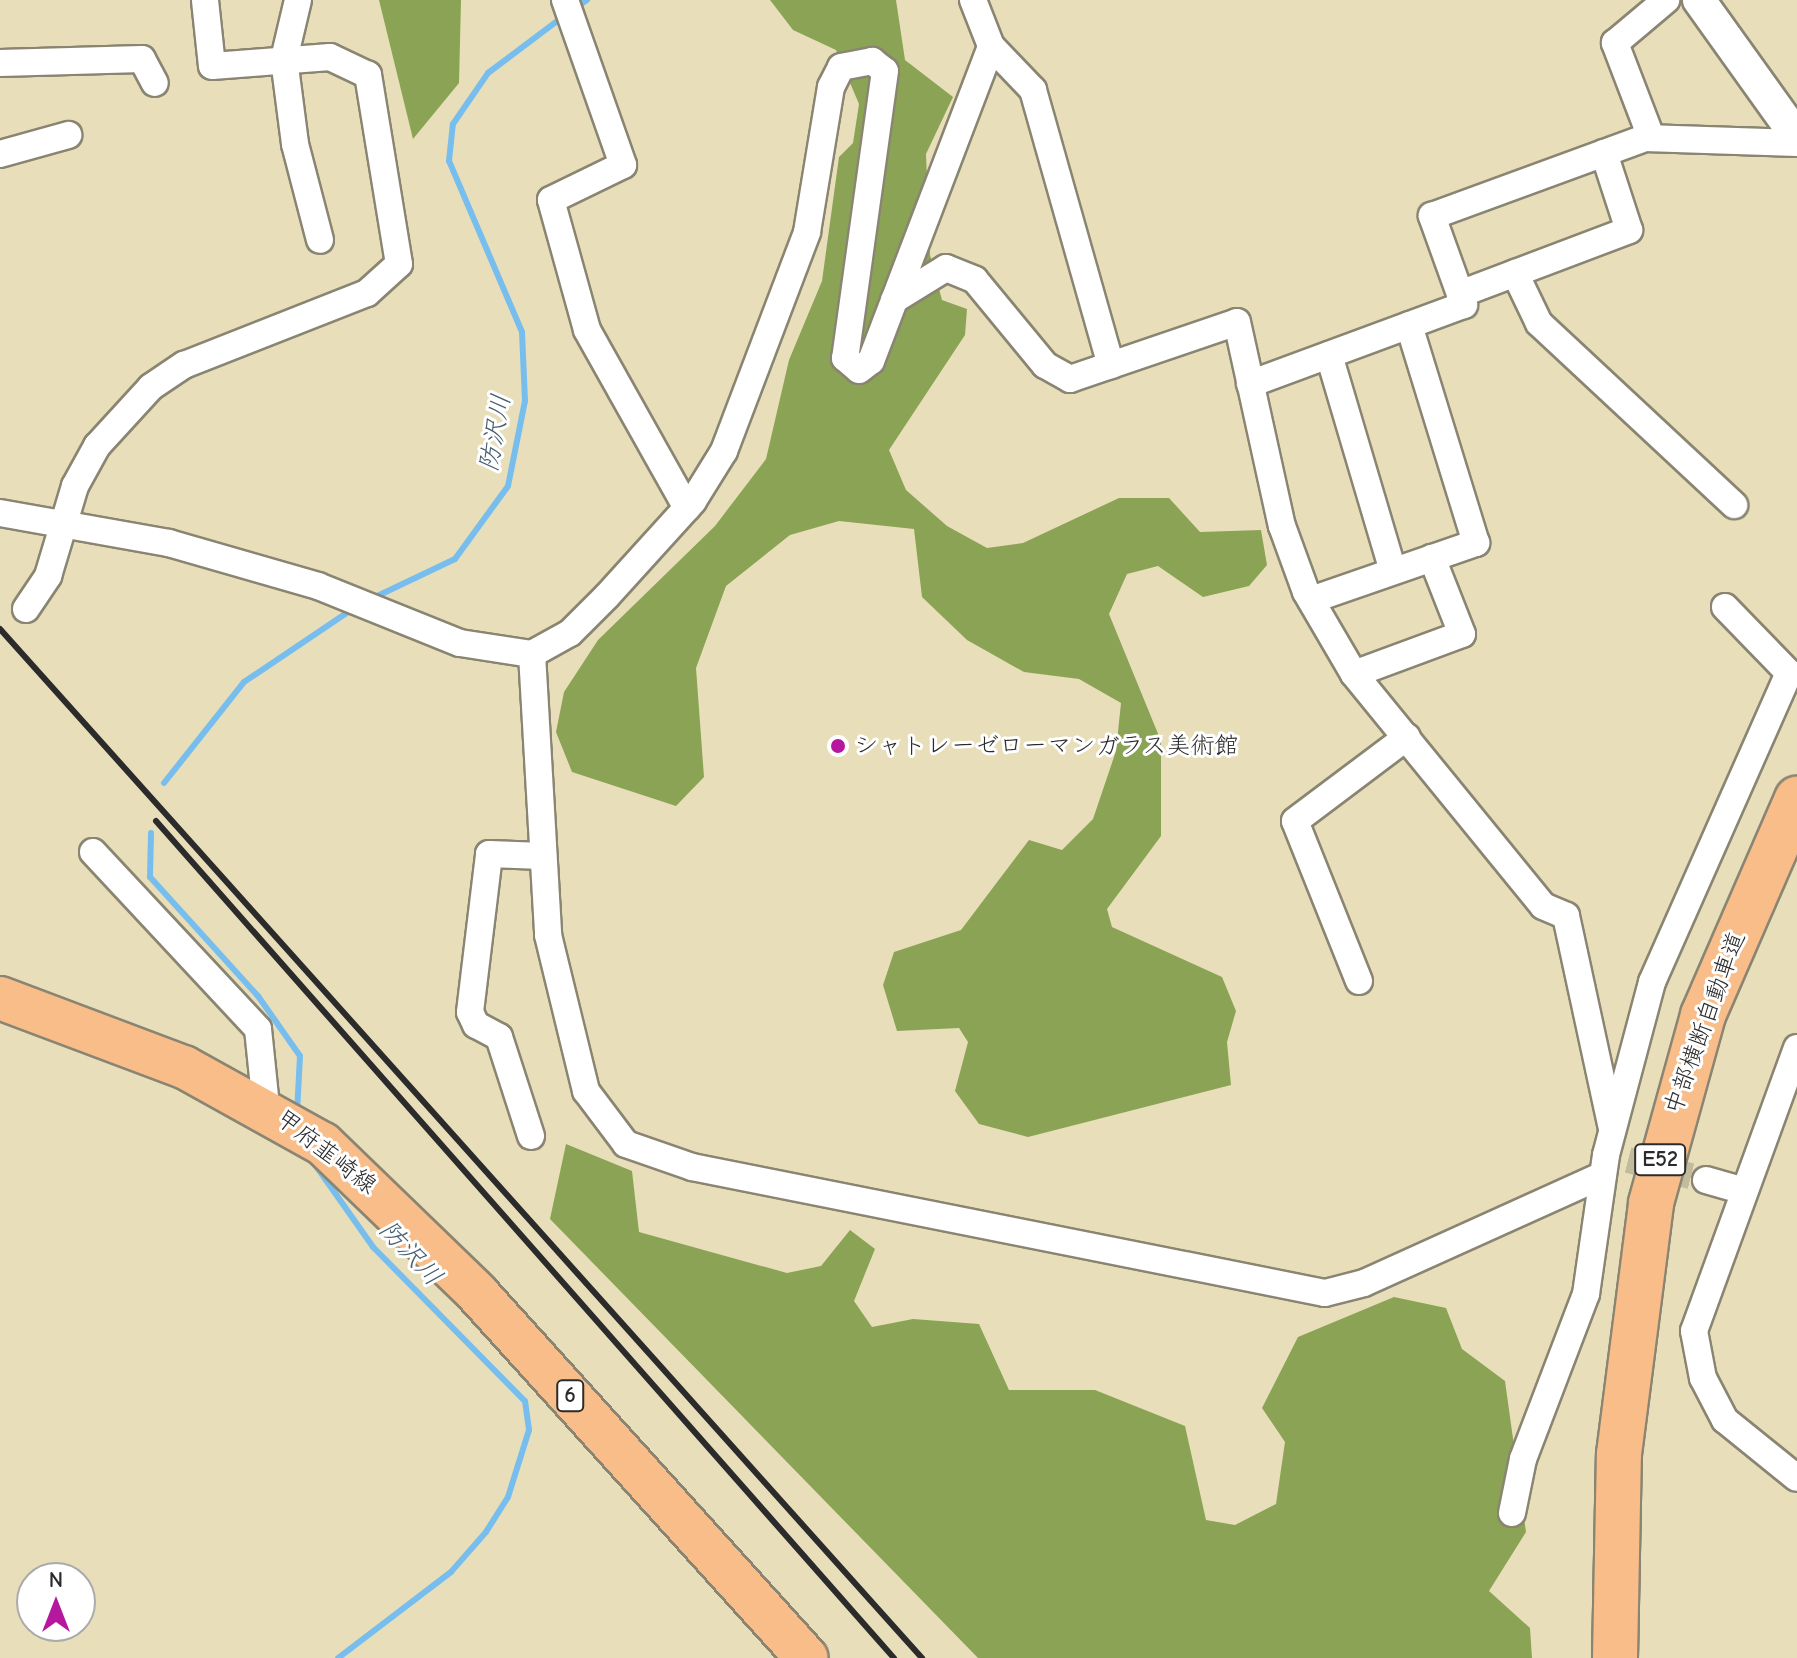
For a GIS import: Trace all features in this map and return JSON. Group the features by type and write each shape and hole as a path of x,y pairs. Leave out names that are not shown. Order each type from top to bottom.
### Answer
{"highway":[{"name":"中部横断自動車道","path":"1615,1658 1628,1345 1674,1101 1797,799"},
{"name":"中部横断自動車道","path":"1619,1544 1644,1348 1674,1207 1734,1014 1797,873"}],"main road":[{"name":"甲府韮崎線","path":"0,998 274,1111 323,1144 476,1292 807,1658"}],"street":[{"path":"26,609 48,576 62,527 97,446 151,387 184,365 367,293 399,264 368,75 330,57 212,66 205,0"},
{"path":"298,0 284,59 295,144 320,240"},
{"path":"973,0 991,46 1033,90 1111,365"},
{"path":"1651,137 1615,43 1666,0"},
{"path":"1699,0 1797,140"},
{"path":"569,10 623,165 551,200 587,330 687,508"},
{"path":"0,513 62,527 169,543 346,598 460,643 532,654 570,633 687,508 724,451 807,232 831,87 841,67 857,61 872,61 885,71 845,358 859,370 871,361 991,46"},
{"path":"0,63 142,59 155,83"},
{"path":"0,154 68,135"},
{"path":"1250,384 1464,305 1432,216 1651,137 1797,140"},
{"path":"1460,294 1629,230 1604,153"},
{"path":"894,300 946,268 975,280 1045,365 1070,379 1237,322 1282,526 1311,600 1354,674 1543,906 1566,916 1612,1155"},
{"path":"1515,273 1539,323 1734,505"},
{"path":"1311,600 1476,543 1409,325"},
{"path":"1329,355 1393,571"},
{"path":"1354,674 1462,634 1432,558"},
{"path":"1512,1513 1523,1459 1586,1294 1612,1155 1658,967 1789,673 1725,607"},
{"path":"532,654 548,935 586,1091 626,1144 692,1167 1325,1293 1364,1283 1612,1155"},
{"path":"1359,981 1295,821 1407,737"},
{"path":"93,852 258,1029 274,1111"},
{"path":"531,1136 499,1037 476,1025 470,1002 489,854 543,856"},
{"path":"1797,1048 1786,1101 1744,1191 1694,1331 1703,1378 1725,1420 1797,1478"},
{"path":"1706,1180 1744,1191"}],"green space":[{"path":"379,0 461,0 459,83 413,139"},
{"path":"770,0 896,0 905,60 953,97 926,154 930,255 942,300 967,309 965,335 889,450 906,490 947,526 987,548 1023,543 1119,498 1169,498 1200,532 1261,530 1267,565 1249,586 1203,597 1158,566 1127,574 1109,614 1161,741 1161,836 1107,909 1112,927 1222,977 1236,1011 1227,1042 1231,1085 1028,1137 979,1124 955,1091 968,1042 959,1028 897,1031 883,985 894,952 961,930 1029,840 1062,850 1093,819 1116,751 1121,703 1079,679 1024,672 967,640 922,597 914,529 839,521 790,535 726,586 696,668 704,777 676,806 572,772 556,732 564,692 598,640 715,526 766,459 789,360 822,281 839,157 853,143 859,104 836,50 793,30"},
{"path":"566,1144 632,1171 639,1232 787,1273 821,1266 850,1230 875,1249 854,1301 872,1327 913,1319 979,1324 1009,1390 1095,1390 1185,1426 1206,1520 1235,1525 1276,1504 1285,1442 1262,1408 1298,1337 1394,1297 1446,1308 1462,1349 1505,1381 1526,1532 1489,1591 1530,1628 1532,1658 978,1658 550,1219"}],"waterway":[{"name":"防沢川","path":"574,9 587,0"},
{"name":"防沢川","path":"371,599 455,559 508,486 525,401 522,332 449,161 453,124 488,73 564,16"},
{"name":"防沢川","path":"164,783 244,682 354,608"},
{"name":"防沢川","path":"151,833 150,877 258,996 300,1056 297,1114"},
{"name":"防沢川","path":"311,1159 373,1247 525,1401 529,1430 508,1497 486,1532 451,1572 338,1658"}],"tunnel":[{"path":"1628,1160 1706,1180"}],"railway":[{"path":"0,629 922,1658"},
{"path":"156,821 894,1658"}],"place":[{"name":"シャトレーゼローマンガラス美術館","path":"838,746"}]}
